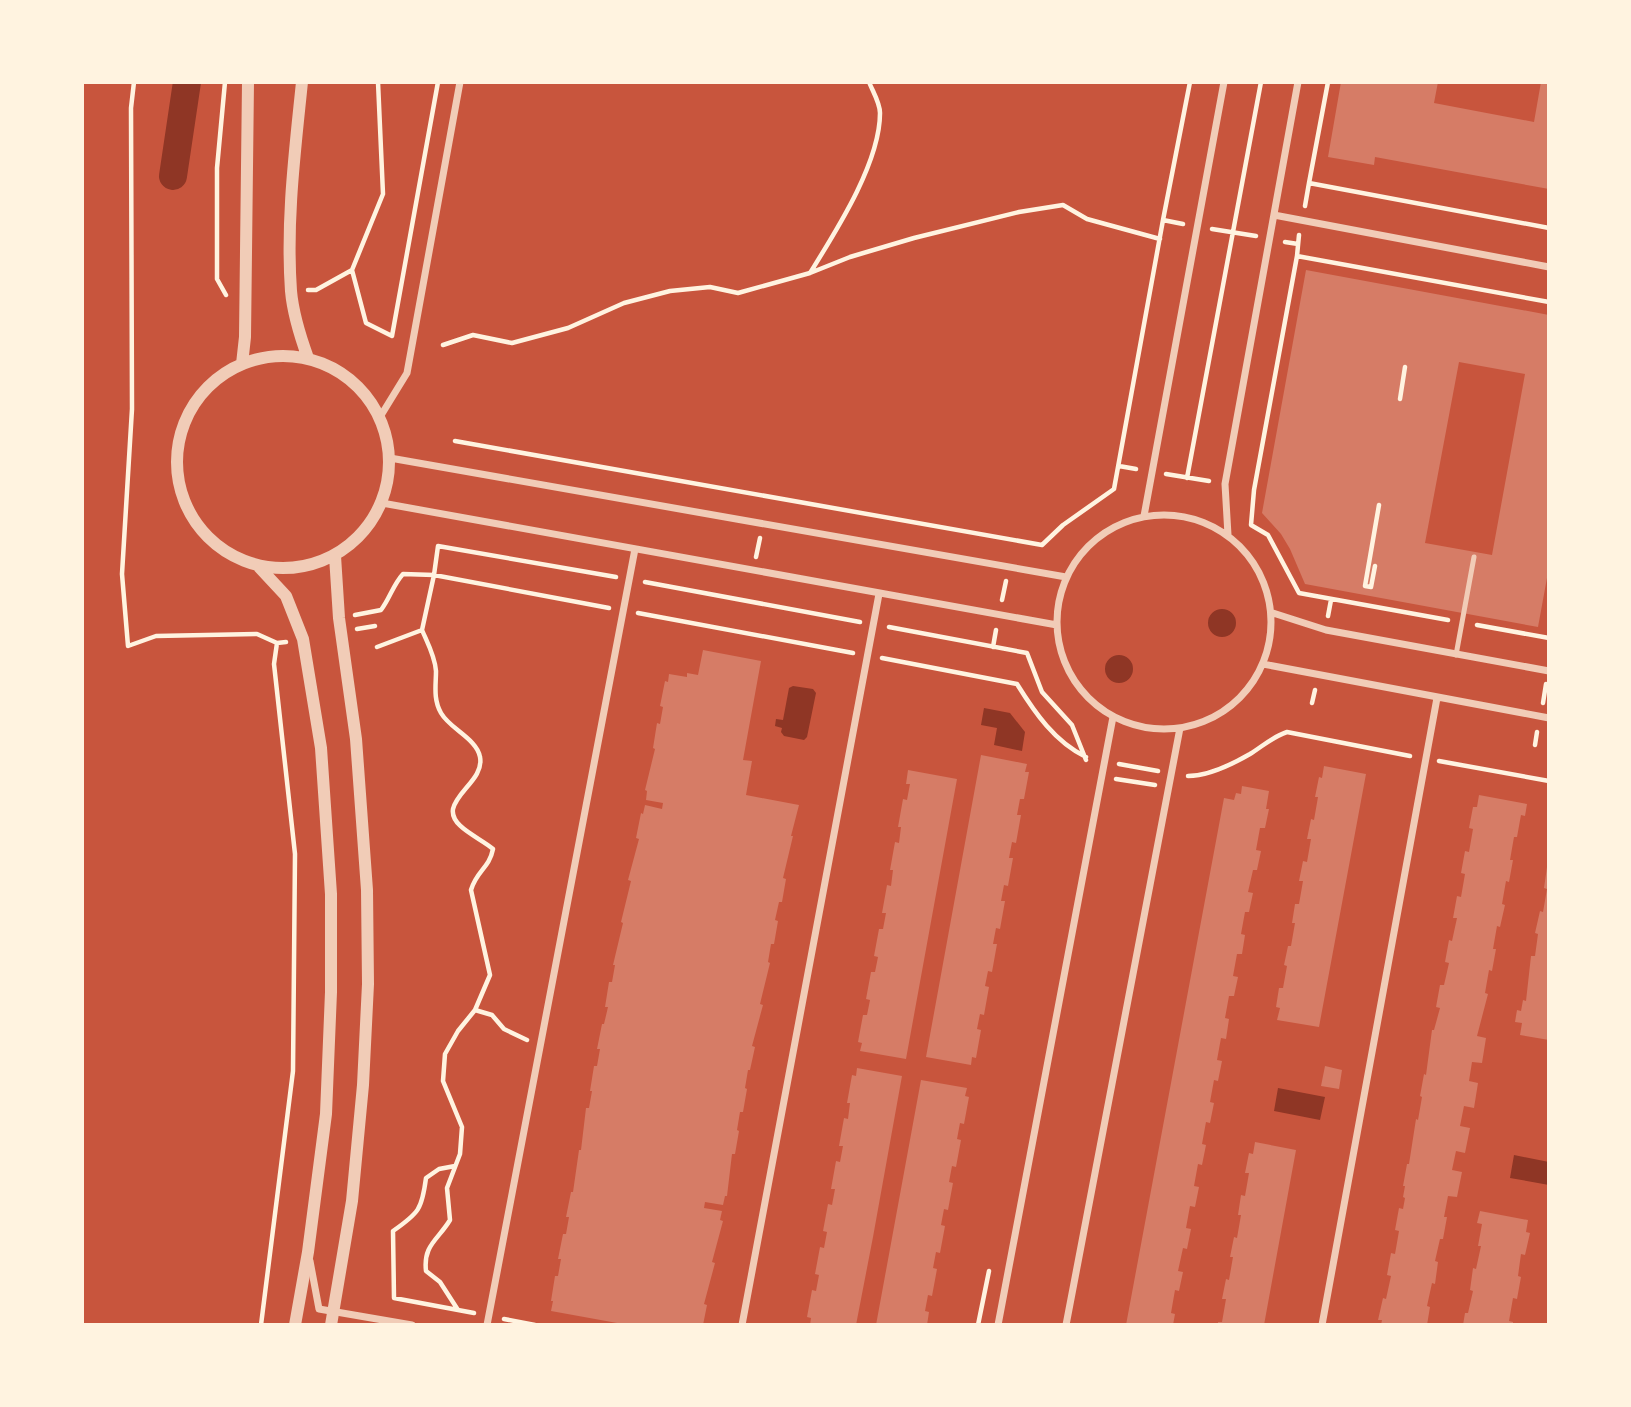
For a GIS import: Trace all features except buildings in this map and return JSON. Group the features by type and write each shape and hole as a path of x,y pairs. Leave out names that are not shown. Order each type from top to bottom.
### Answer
{"street":[{"path":"242,364 245,337 248,82"},
{"path":"302,82 290,199 291,291 296,321 308,358"},
{"path":"380,417 407,373 460,82"},
{"path":"1144,516 1224,82"},
{"path":"1228,536 1225,484 1298,82"},
{"path":"1274,215 1549,267"},
{"path":"274,355 308,358 337,370 362,390 380,417 390,457 388,481 382,503 363,533 335,556 311,566 285,569 259,567 228,554 202,533 185,504 177,472 179,438 191,407 213,381 242,364 274,355"},
{"path":"390,457 1066,577"},
{"path":"382,503 1057,625"},
{"path":"1164,511 1209,523 1228,536 1247,554 1259,572 1273,613 1263,663 1248,687 1230,706 1206,721 1180,728 1146,728 1113,717 1091,703 1072,678 1057,625 1066,577 1098,537 1144,516 1164,511"},
{"path":"487,1325 635,549"},
{"path":"332,1318 352,1201 363,1085 368,984 367,890 356,739 338,618 335,556"},
{"path":"259,567 286,596 303,639 321,748 331,880 331,992 326,1114 308,1252 295,1325"},
{"path":"742,1325 879,594"},
{"path":"1273,613 1326,630 1549,671"},
{"path":"1263,663 1549,718"},
{"path":"1322,1325 1437,698"},
{"path":"998,1325 1113,717"},
{"path":"1066,1325 1180,728"},
{"path":"308,1252 319,1309 332,1318 412,1325"}],"lane":[{"path":"1456,655 1474,557"}],"path":[{"path":"134,82 131,108 132,410 122,574 128,646 156,636 257,634 277,643 275,664 295,854 293,1070 261,1325"},
{"path":"225,82 217,168 217,279 226,295"},
{"path":"378,82 383,194 352,270 366,323 392,336 438,82"},
{"path":"810,273 856,191 876,143 880,111 869,82"},
{"path":"455,441 1042,545 1063,525 1114,489 1190,82"},
{"path":"1187,478 1261,82"},
{"path":"1328,82 1309,183 1549,228"},
{"path":"443,345 473,335 513,342 568,328 624,303 670,290 710,287 738,293 810,273 850,257 914,238 1019,212 1063,205 1087,219 1160,239"},
{"path":"1163,220 1298,244"},
{"path":"1549,302 1297,256 1255,489 1251,525 1268,535 1299,593 1549,638"},
{"path":"316,290 352,270"},
{"path":"1400,399 1400,382 1405,367"},
{"path":"1119,466 1255,489"},
{"path":"748,601 768,496"},
{"path":"1375,566 1371,587 1365,586 1374,522 1380,505"},
{"path":"993,647 1013,539"},
{"path":"458,1310 439,1282 426,1271 424,1256 450,1220 447,1188 460,1154 462,1127 443,1080 445,1054 458,1031 475,1010 490,975 471,890 475,877 490,862 493,849 457,825 452,813 456,802 477,773 481,758 474,745 440,713 434,691 436,669 422,630 438,546 1027,653 1042,692 1072,725 1086,758 1084,774 1169,788"},
{"path":"358,614 381,610 390,598 394,584 403,573 434,575 1017,684 1039,718 1074,752 1086,758 1190,776 1209,774 1251,754 1275,736 1287,732 1549,781"},
{"path":"1326,630 1331,600"},
{"path":"377,647 422,630"},
{"path":"1312,703 1318,674"},
{"path":"475,1010 492,1015 504,1029 540,1047"},
{"path":"455,1167 439,1169 426,1178 424,1197 418,1212 393,1231 394,1298 535,1325"},
{"path":"978,1325 991,1258"}],"shaded area":[{"path":"1222,609 1232,613 1236,623 1232,633 1222,637 1212,633 1208,623 1212,613"},
{"path":"1119,655 1129,659 1133,669 1129,679 1119,683 1109,679 1105,669 1109,659"},
{"path":"793,686 813,689 816,693 807,737 804,740 784,736 782,728 775,726 776,719 783,720 789,688"},
{"path":"984,708 1010,713 1025,732 1022,751 994,745 997,728 981,725"},
{"path":"1278,1088 1325,1097 1320,1120 1274,1111"},
{"path":"1514,1155 1549,1162 1549,1185 1510,1178"}],"waterway":[{"path":"173,176 187,82"}]}
